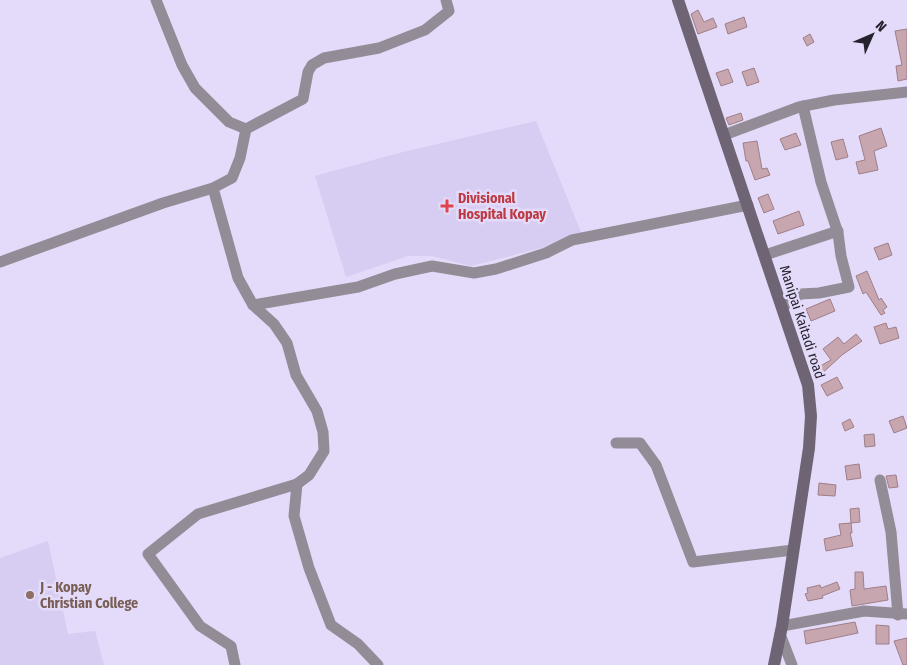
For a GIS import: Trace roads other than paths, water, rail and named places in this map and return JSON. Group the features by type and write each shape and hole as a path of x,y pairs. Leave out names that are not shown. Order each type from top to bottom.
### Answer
{"main road":[{"name":"Manipai Kaitadi road","path":"678,0 808,385 811,416 809,448 774,665"}],"street":[{"path":"156,0 182,65 195,88 229,122 246,130"},
{"path":"0,262 163,203 213,188 232,178 240,158 246,130 303,99 308,72 312,65 324,58 379,48 425,30 449,11 446,0"},
{"path":"724,135 803,106 834,100 907,92"},
{"path":"782,307 801,294 819,293 849,287 841,256 838,231 821,182 803,106"},
{"path":"213,188 238,278 254,305 274,324 287,343 296,375 317,411 323,432 324,451 309,475 297,484 198,514 148,554 200,626 232,646 235,665"},
{"path":"254,305 358,287 396,274 432,266 474,273 489,270 546,253 572,240 748,205"},
{"path":"765,255 838,231"},
{"path":"616,443 640,443 656,465 693,562 793,550"},
{"path":"792,665 781,630 864,611 902,615 891,532 880,480"},
{"path":"297,484 294,516 309,568 331,625 358,644 378,665"}],"place":[{"name":"Divisional Hospital Kopay","path":"447,206"},
{"name":"J - Kopay Christian College","path":"30,595"}]}
